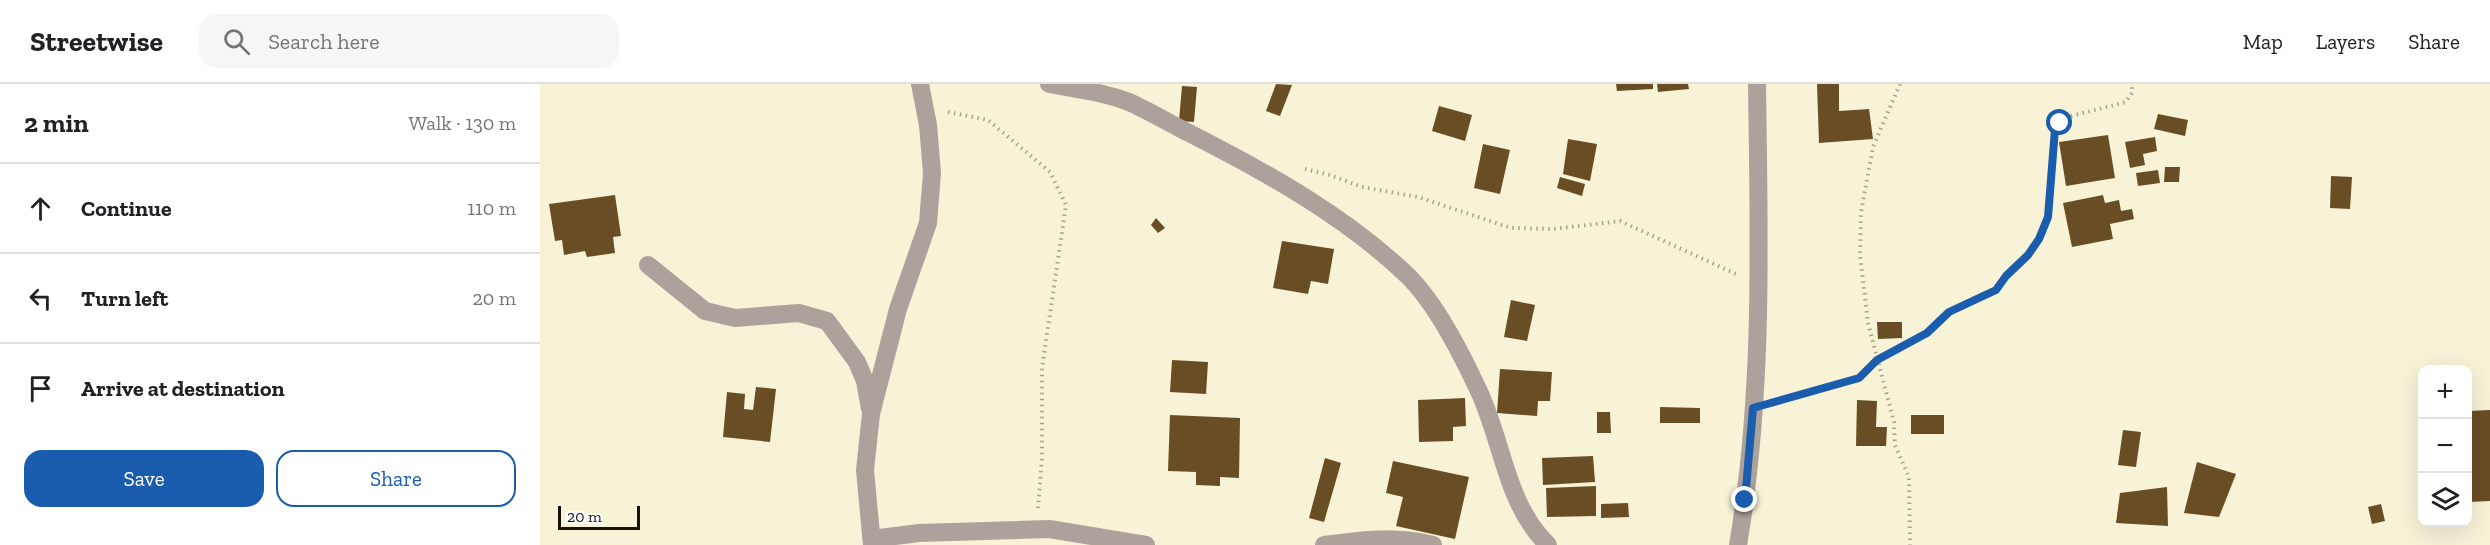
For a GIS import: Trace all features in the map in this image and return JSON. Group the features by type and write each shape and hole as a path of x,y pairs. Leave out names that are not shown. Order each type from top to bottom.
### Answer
{"street":[{"path":"920,84 928,125 932,173 928,223 898,309 871,414 865,470 872,542 919,533 1037,529 1075,532 1146,545"},
{"path":"1049,84 1104,94 1130,102 1224,151 1321,209 1411,279 1440,319 1478,387 1515,497 1531,528 1548,545"},
{"path":"1738,545 1745,500 1753,408 1758,285 1757,84"},
{"path":"648,266 686,298 714,314 735,318 799,313 827,321 857,362 865,381 871,414"},
{"path":"1324,545 1385,539 1418,541 1433,545"}],"path":[{"path":"1900,84 1873,147 1861,212 1863,295 1877,360 1894,422 1895,445 1909,477 1910,545"},
{"path":"1753,408 1850,382 1865,374 1877,360 1927,333 1960,305 1996,290 2006,276 2028,255 2039,239 2048,217 2055,129 2067,117 2126,102 2132,93 2132,84"},
{"path":"944,109 988,120 1050,172 1066,205 1042,368 1042,458 1037,529"},
{"path":"1300,168 1330,175 1362,187 1418,197 1511,228 1553,229 1620,221 1758,285"}],"building":[{"path":"1276,84 1292,85 1280,116 1266,111"},
{"path":"1616,84 1653,84 1653,89 1617,91"},
{"path":"1657,84 1688,84 1689,89 1658,92"},
{"path":"1817,84 1839,84 1839,111 1869,109 1873,139 1819,143"},
{"path":"1182,86 1197,87 1194,122 1179,121"},
{"path":"1439,106 1472,115 1465,141 1432,131"},
{"path":"2158,114 2188,120 2185,136 2154,129"},
{"path":"2108,135 2115,178 2066,186 2059,142"},
{"path":"2155,137 2157,151 2143,154 2145,165 2130,168 2125,142"},
{"path":"1568,139 1597,144 1590,181 1563,174"},
{"path":"1483,144 1510,150 1500,194 1474,188"},
{"path":"2165,167 2180,167 2179,182 2164,182"},
{"path":"2158,170 2160,183 2138,186 2136,173"},
{"path":"2331,176 2352,177 2350,209 2330,208"},
{"path":"1560,177 1585,184 1582,196 1557,188"},
{"path":"615,195 621,236 613,237 615,253 587,257 585,251 564,255 562,240 555,241 549,204"},
{"path":"2103,195 2105,203 2119,200 2121,211 2132,209 2134,219 2110,224 2113,239 2072,247 2063,203"},
{"path":"1156,218 1165,228 1158,233 1151,225"},
{"path":"1282,241 1334,249 1328,284 1311,281 1308,294 1273,288"},
{"path":"1511,300 1535,305 1527,341 1504,337"},
{"path":"1877,322 1902,322 1902,338 1878,339"},
{"path":"1172,360 1208,362 1206,394 1170,392"},
{"path":"1500,369 1552,372 1550,401 1538,401 1537,416 1497,413"},
{"path":"756,387 776,389 770,442 723,437 727,392 745,394 744,409 753,410"},
{"path":"1465,398 1466,426 1453,427 1453,441 1419,442 1418,400"},
{"path":"1857,400 1877,401 1876,427 1887,427 1886,446 1856,446"},
{"path":"1660,407 1700,408 1700,423 1660,423"},
{"path":"2490,410 2490,501 2472,502 2472,411"},
{"path":"1597,412 1610,412 1611,433 1597,433"},
{"path":"1170,415 1240,418 1239,478 1220,477 1220,486 1196,485 1196,472 1168,471"},
{"path":"1911,415 1944,415 1944,434 1911,434"},
{"path":"2123,430 2141,432 2136,467 2118,465"},
{"path":"1593,456 1595,482 1543,485 1542,458"},
{"path":"1325,458 1341,463 1324,522 1309,518"},
{"path":"1393,461 1469,477 1455,539 1396,526 1403,497 1386,493"},
{"path":"2197,462 2236,474 2219,517 2184,513"},
{"path":"1596,486 1596,516 1547,517 1546,488"},
{"path":"2167,487 2168,526 2116,523 2120,493"},
{"path":"1628,503 1629,517 1601,518 1601,504"},
{"path":"2381,504 2385,521 2372,524 2368,507"}],"route":[{"path":"1745,500 1753,408 1859,378 1877,360 1927,333 1960,305 1990,295 2028,255 2039,239 2048,217 2055,129 2060,123"}]}
